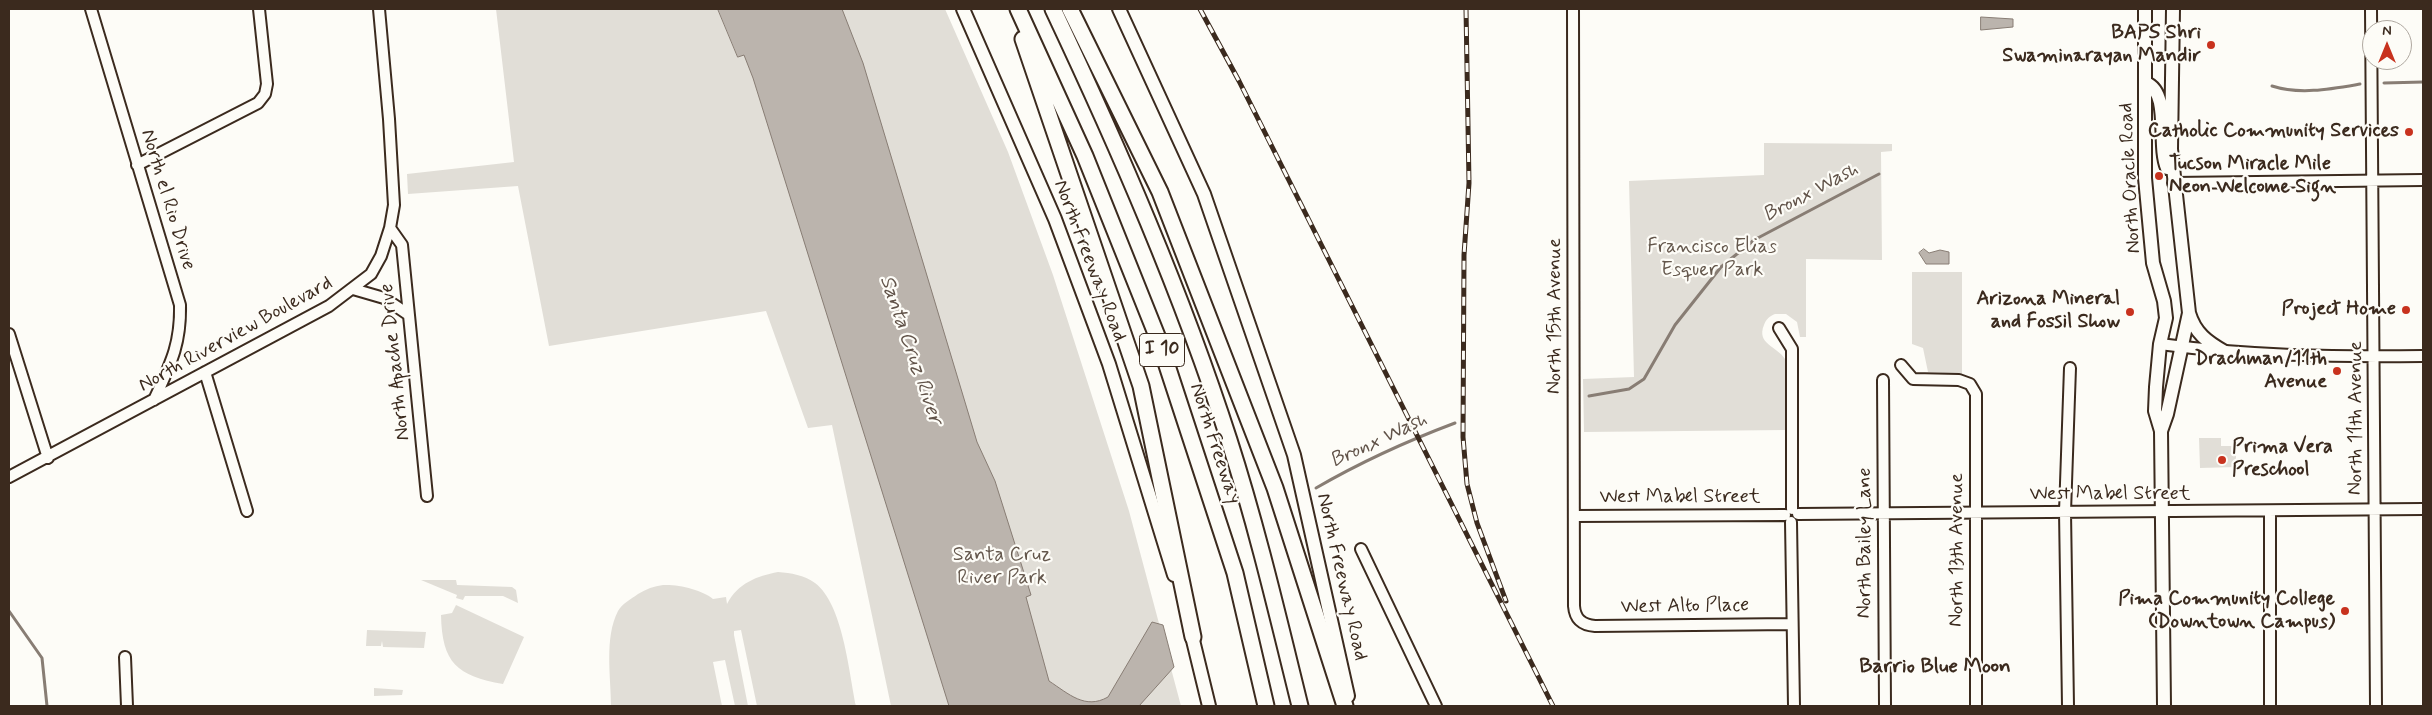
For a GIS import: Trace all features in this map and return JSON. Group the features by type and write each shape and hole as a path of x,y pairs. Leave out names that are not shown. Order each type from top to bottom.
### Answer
{"highway":[{"path":"1013,9 1141,386 1193,637"},
{"name":"North Freeway","path":"1018,9 1085,156 1159,341 1235,574 1266,706"},
{"name":"North Freeway","path":"1053,9 1117,145 1163,257 1228,438 1266,565 1300,706"},
{"path":"1070,9 1160,192 1275,488 1345,706"}],"main road":[{"name":"North Freeway Road","path":"963,9 1056,219 1109,364 1193,637 1209,706"},
{"name":"North Freeway Road","path":"1119,9 1204,194 1294,455 1350,706"},
{"name":"North Oracle Road","path":"2145,9 2145,178 2154,266 2164,301 2166,318 2160,344 2155,411 2161,431"},
{"name":"North Oracle Road","path":"2161,431 2189,313 2173,183 2171,131 2173,9"},
{"path":"2146,83 2152,85 2159,96 2162,151 2173,183"},
{"path":"2189,313 2197,331 2206,341 2226,352"},
{"path":"2161,431 2164,706"}],"street":[{"name":"North el Rio Drive","path":"91,9 180,305 180,329 175,354 154,400"},
{"path":"137,165 258,103 265,94 266,84 259,9"},
{"name":"North Riverview Boulevard","path":"9,477 48,458 329,306 354,290 371,274 381,256 390,228 394,205 389,119 379,9"},
{"name":"North 15th Avenue","path":"1573,9 1574,611 1579,621"},
{"name":"North 11th Avenue","path":"2371,9 2375,356 2376,706"},
{"path":"2173,183 2423,180"},
{"name":"North Apache Drive","path":"390,228 402,245 427,496"},
{"path":"354,290 384,298 409,315"},
{"path":"1779,328 1792,349 1792,624 1794,706"},
{"path":"9,334 48,458"},
{"path":"2160,344 2226,352 2296,356 2423,356"},
{"name":"North 13th Avenue","path":"1901,365 1913,378 1959,380 1970,384 1976,394 1976,706"},
{"path":"2068,706 2065,512 2070,368"},
{"path":"205,372 247,512"},
{"name":"North Bailey Lane","path":"1883,380 1885,706"},
{"name":"West Mabel Street","path":"1574,516 2423,510"},
{"path":"2270,511 2270,706"},
{"path":"1361,549 1436,706"},
{"name":"West Alto Place","path":"1579,621 1595,626 1792,624"},
{"path":"126,657 126,706"}],"green space":[{"name":"Santa Cruz River Park","path":"496,9 945,9 1008,152 1053,275 1129,511 1181,706 891,706 832,425 808,428 766,311 549,346 518,186 408,194 407,174 514,162"},
{"name":"Francisco Elias Esquer Park","path":"1764,143 1892,144 1892,151 1881,152 1882,260 1806,259 1806,337 1800,337 1797,322 1786,314 1773,315 1767,319 1764,325 1762,331 1765,341 1785,359 1786,430 1584,432 1583,379 1634,377 1629,181 1764,175"},
{"path":"1912,272 1962,272 1962,374 1928,372 1923,348 1912,344"},
{"path":"2199,438 2221,438 2221,446 2236,446 2236,467 2200,468"},
{"path":"778,572 802,576 815,583 825,593 832,606 843,640 856,706 757,706 741,630 734,631 734,635 748,706 735,706 725,660 713,662 722,706 611,706 609,658 611,633 618,611 624,604 647,589 660,585 669,585 697,590 713,599 726,597 727,604 742,586 756,578"},
{"path":"421,580 456,580 457,585 512,587 516,590 518,603 503,596 465,596 463,600 456,598 457,595"},
{"path":"456,605 524,637 503,684 474,677 463,671 449,656 442,631 441,615 452,613"},
{"path":"367,630 426,632 424,648 383,647 382,641 381,646 366,646"},
{"path":"374,688 403,690 402,695 374,696"}],"water":[{"name":"Santa Cruz River","path":"718,9 842,9 863,63 977,442 995,481 1031,595 1026,597 1049,681 1077,699 1092,702 1100,701 1108,697 1152,622 1163,625 1174,667 1139,706 949,706 753,78 744,55 738,57"},
{"path":"1981,17 2013,19 2013,27 1981,30"},
{"path":"1924,249 1929,253 1940,250 1949,252 1949,264 1926,264 1919,253"}],"waterway":[{"name":"Bronx Wash","path":"2384,83 2423,82"},
{"name":"Bronx Wash","path":"2272,86 2305,91 2360,84"},
{"name":"Bronx Wash","path":"1589,396 1629,389 1644,379 1675,325 1721,267 1754,240 1879,174"},
{"name":"Bronx Wash","path":"1316,488 1384,453 1455,423"},
{"path":"9,611 42,658 47,706"}],"railway":[{"path":"1200,9 1239,81 1553,706"},
{"path":"1466,9 1469,183 1464,255 1463,437 1467,484 1477,523 1506,601"}],"place":[{"name":"BAPS Shri Swaminarayan Mandir","path":"2211,45"},
{"name":"Catholic Community Services","path":"2409,132"},
{"name":"Tucson Miracle Mile Neon Welcome Sign","path":"2159,176"},
{"name":"Project Home","path":"2406,310"},
{"name":"Arizona Mineral and Fossil Show","path":"2130,312"},
{"name":"Drachman/11th Avenue","path":"2337,371"},
{"name":"Prima Vera Preschool","path":"2222,460"},
{"name":"Pima Community College (Downtown Campus)","path":"2345,611"}],"district":[{"name":"Barrio Blue Moon","path":"1935,668"}]}
